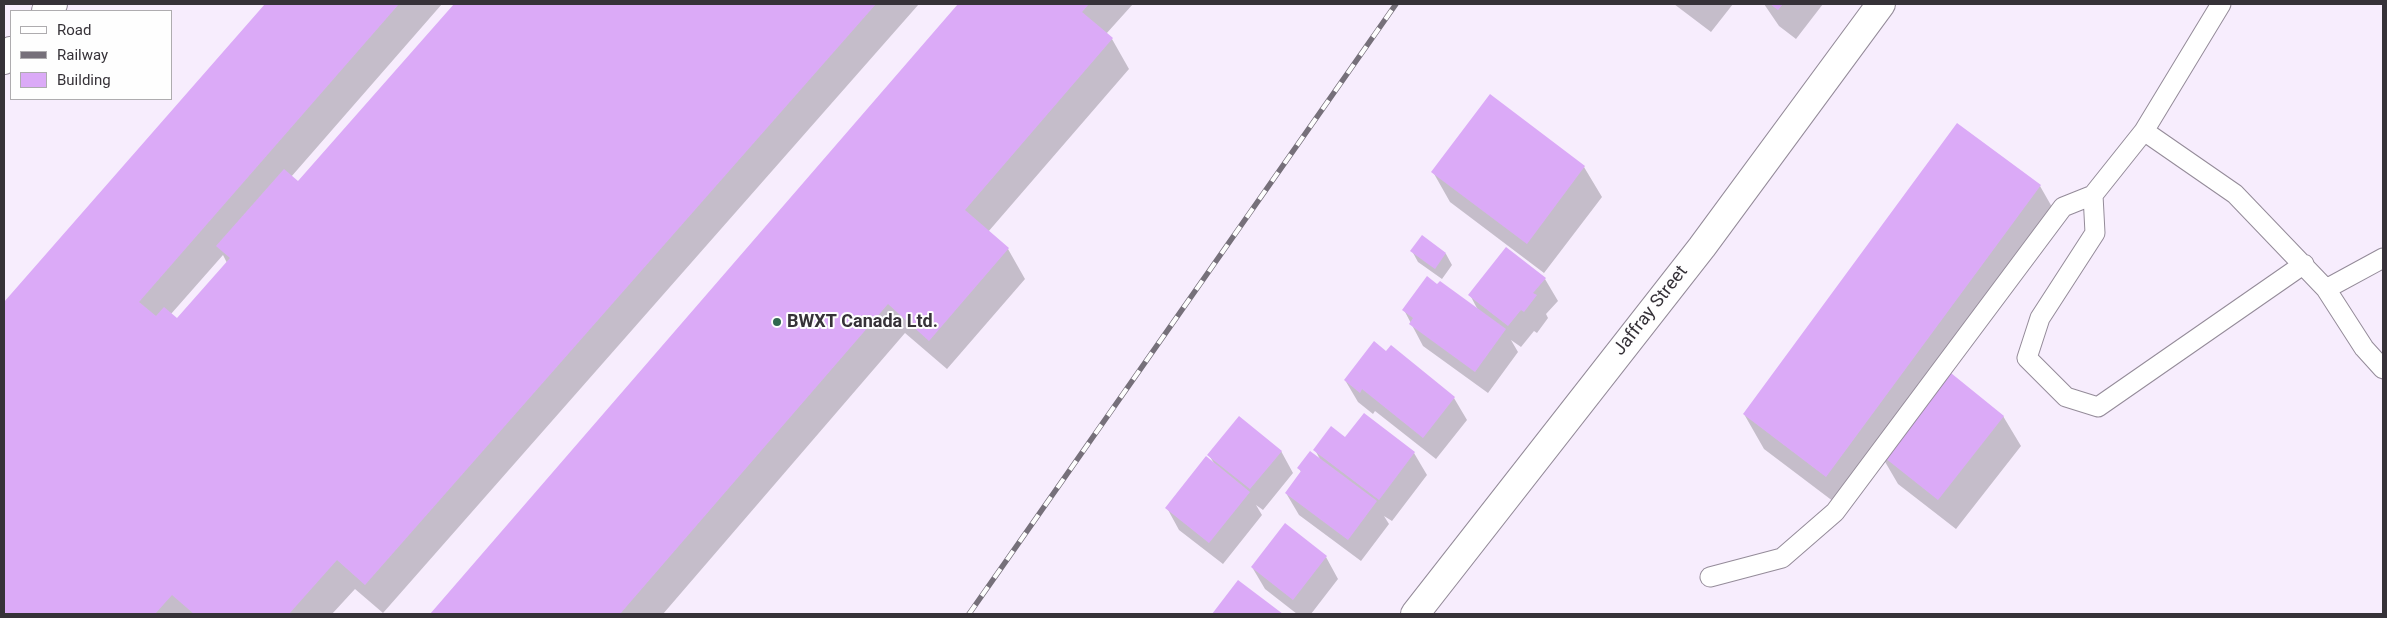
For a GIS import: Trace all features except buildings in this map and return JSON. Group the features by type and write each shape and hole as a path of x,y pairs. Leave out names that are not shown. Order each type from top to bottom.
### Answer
{"street":[{"name":"Jaffray Street","path":"1415,614 1702,247 1881,4"}],"lane":[{"path":"1710,577 1782,558 1835,512 2063,207 2093,195 2144,131 2221,4"},
{"path":"2144,131 2234,194 2304,264 2326,289 2364,348 2383,369"},
{"path":"2093,195 2095,233 2040,318 2027,358 2066,397 2098,407 2304,264"},
{"path":"2326,289 2383,258"}],"railway":[{"path":"969,614 1396,4"}],"place":[{"name":"BWXT Canada Ltd.","path":"777,322"}]}
